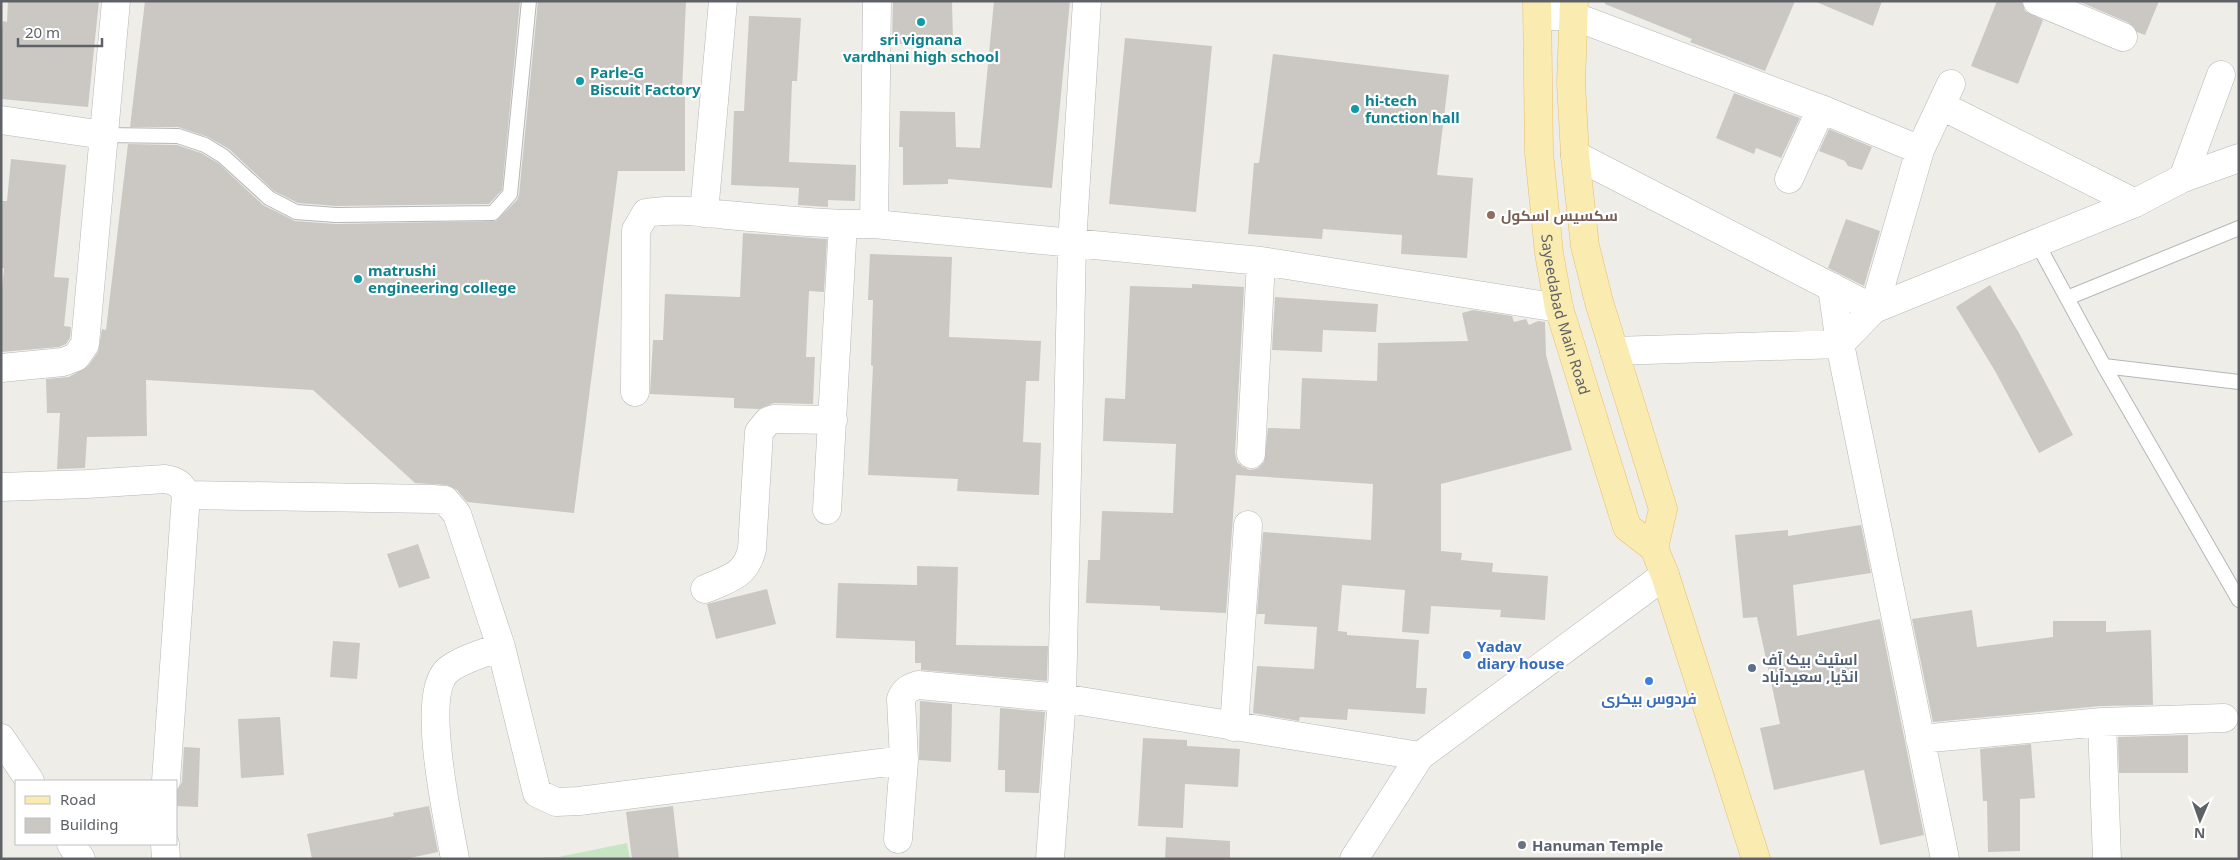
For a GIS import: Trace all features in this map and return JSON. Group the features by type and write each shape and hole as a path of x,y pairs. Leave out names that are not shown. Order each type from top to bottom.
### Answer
{"main road":[{"name":"Sayeedabad Main Road","path":"1538,9 1539,153 1550,253 1559,308 1627,527 1654,548 1665,575 1756,859"},
{"path":"1574,9 1571,83 1575,155 1585,246 1614,351 1664,510 1654,548"}],"street":[{"path":"1,368 63,362 76,357 85,344 116,1"},
{"path":"704,212 723,1"},
{"path":"874,224 877,1"},
{"path":"1050,859 1062,698 1072,244 1087,1"},
{"path":"2037,1 2123,37"},
{"path":"1538,9 1574,9 1920,150"},
{"path":"2183,178 2221,75"},
{"path":"1874,309 1920,150 1946,95 2135,203"},
{"path":"1788,179 1821,109"},
{"path":"1,120 104,135"},
{"path":"1575,155 1874,309"},
{"path":"1614,351 1840,344 1874,309 2135,203 2183,178 2239,158"},
{"path":"635,392 636,230 646,213 657,211 704,212 843,224 874,224 1261,261 1559,308"},
{"path":"827,510 843,224"},
{"path":"1251,454 1261,261"},
{"path":"1832,287 1840,344 1945,859"},
{"path":"705,589 736,576 749,560 752,549 759,432 763,426 774,419 833,420"},
{"path":"1,487 165,479 183,486 186,495 166,780"},
{"path":"186,495 445,500 457,514 501,647 537,793 556,802 904,760"},
{"path":"1234,727 1248,525"},
{"path":"1354,859 1420,756 1665,575"},
{"path":"456,859 435,742 439,691 442,678 448,670 462,662 501,647"},
{"path":"898,839 904,760 901,699 904,692 918,685 1062,698 1420,756"},
{"path":"1920,739 2102,722 2224,718"},
{"path":"2102,722 2106,859"},
{"path":"1,738 29,780"},
{"path":"72,845 81,859"},
{"path":"165,845 166,859"}],"lane":[{"path":"104,135 178,136 205,145 223,156 270,198 296,212 336,215 493,213 510,194 529,1"},
{"path":"2067,298 2239,228"},
{"path":"2038,243 2104,366 2239,600"},
{"path":"2104,366 2239,382"}],"green space":[{"path":"627,843 630,859 544,859 543,857 558,857"}],"building":[{"path":"8,1 99,1 88,107 1,99 1,35 3,21 7,22"},
{"path":"145,1 520,1 502,190 489,204 336,206 298,203 274,191 229,149 208,137 178,127 130,127"},
{"name":"matrushi engineering college","path":"538,1 686,1 682,92 685,92 685,171 618,171 574,513 467,502 457,490 447,485 415,483 313,390 146,380 147,436 87,437 85,468 57,469 60,413 47,413 46,379 69,377 88,366 98,352 102,329 106,330 128,144 177,145 201,153 218,163 263,205 295,221 336,224 496,221 517,200 519,195"},
{"name":"sri vignana vardhani high school","path":"893,1 952,1 953,43 892,44"},
{"path":"994,1 1070,1 1052,188 948,179 948,184 903,185 903,147 899,147 900,111 955,112 956,147 980,148"},
{"path":"1605,1 1795,1 1765,71 1690,42 1692,39 1605,4"},
{"path":"1814,1 1882,1 1873,26"},
{"path":"1997,1 2022,1 2025,11 2043,20 2018,84 1971,66"},
{"path":"2078,1 2159,1 2145,35 2137,32 2129,23"},
{"path":"749,16 801,18 797,81 792,81 789,162 856,165 855,201 828,200 828,207 798,205 799,188 731,185 734,111 744,111"},
{"path":"1125,38 1212,46 1196,212 1109,204"},
{"path":"1273,54 1449,75 1437,175 1473,178 1467,258 1401,254 1402,235 1323,229 1322,239 1248,234 1254,163 1259,163"},
{"path":"1734,93 1800,118 1781,158 1756,148 1754,154 1716,138"},
{"path":"1829,129 1872,147 1862,170 1848,166 1845,161 1819,151"},
{"path":"11,159 66,165 54,277 69,278 64,326 71,327 70,338 66,344 59,347 1,352 1,302 4,268 1,268 1,201 7,201"},
{"path":"1846,219 1880,231 1864,286 1828,268"},
{"path":"743,233 827,239 824,292 809,291 806,357 815,357 813,404 774,403 759,409 734,408 734,398 650,394 653,340 663,340 665,294 740,297"},
{"path":"870,254 952,257 949,337 1041,341 1039,381 1026,381 1023,442 1041,443 1039,495 957,491 958,479 868,475 873,366 871,365 873,300 868,300"},
{"path":"1192,284 1244,287 1235,453 1237,462 1250,470 1258,468 1264,462 1268,428 1300,429 1302,378 1377,381 1378,343 1468,341 1462,313 1473,310 1512,316 1514,322 1526,319 1529,325 1538,321 1545,322 1546,355 1572,450 1441,484 1441,551 1462,553 1461,560 1493,563 1492,572 1548,576 1545,620 1500,617 1501,610 1431,606 1429,634 1402,632 1405,590 1342,585 1338,631 1347,632 1347,635 1419,640 1416,688 1427,688 1425,714 1348,709 1347,720 1300,717 1299,721 1253,713 1257,666 1314,669 1317,627 1264,624 1265,614 1257,614 1263,532 1371,540 1373,484 1236,475 1226,613 1160,610 1160,606 1086,603 1088,560 1100,560 1102,511 1173,513 1176,444 1103,441 1105,398 1125,399 1130,286 1192,288"},
{"path":"1990,285 2019,333 2073,435 2039,453 1995,371 1956,307"},
{"path":"1275,297 1378,304 1376,332 1323,330 1322,352 1272,350"},
{"path":"1861,525 1871,573 1793,585 1797,636 1880,619 1924,835 1880,845 1864,770 1774,790 1760,728 1780,724 1757,617 1743,618 1735,535 1788,530 1788,536"},
{"path":"418,544 430,578 399,588 387,554"},
{"path":"917,566 958,567 956,645 1048,646 1047,681 921,670 921,663 915,663 915,641 836,638 838,583 917,585"},
{"path":"767,589 776,624 716,639 707,604"},
{"path":"1972,610 1977,647 2053,637 2053,621 2106,621 2106,632 2151,630 2153,705 2101,706 1933,722 1912,619"},
{"path":"333,641 360,643 357,679 330,677"},
{"path":"920,701 952,704 951,762 919,760"},
{"path":"1000,708 1045,712 1039,793 1005,792 1005,770 998,770"},
{"path":"280,717 284,775 241,778 238,719"},
{"path":"2188,735 2188,773 2119,773 2118,737"},
{"path":"1143,738 1187,740 1187,746 1240,749 1238,787 1185,784 1183,828 1138,826"},
{"path":"2031,744 2035,798 2020,799 2020,851 1988,852 1987,801 1983,801 1980,749"},
{"path":"184,747 200,748 198,807 178,806 178,789 182,782"},
{"path":"429,806 438,852 405,859 312,859 307,834 394,816 393,813"},
{"path":"673,806 679,859 632,859 626,812"},
{"path":"1166,837 1230,841 1230,859 1165,859"}],"place":[{"name":"sri vignana vardhani high school","path":"921,22"},
{"name":"Parle-G Biscuit Factory","path":"580,81"},
{"name":"hi-tech function hall","path":"1355,109"},
{"name":"سکسیس اسکول","path":"1491,215"},
{"name":"matrushi engineering college","path":"358,279"},
{"name":"Yadav diary house","path":"1467,655"},
{"name":"اسٹیٹ بیک آف انڈیا, سعیدآباد","path":"1752,668"},
{"name":"فردوس بیکری","path":"1649,681"},
{"name":"Hanuman Temple","path":"1522,845"}]}
